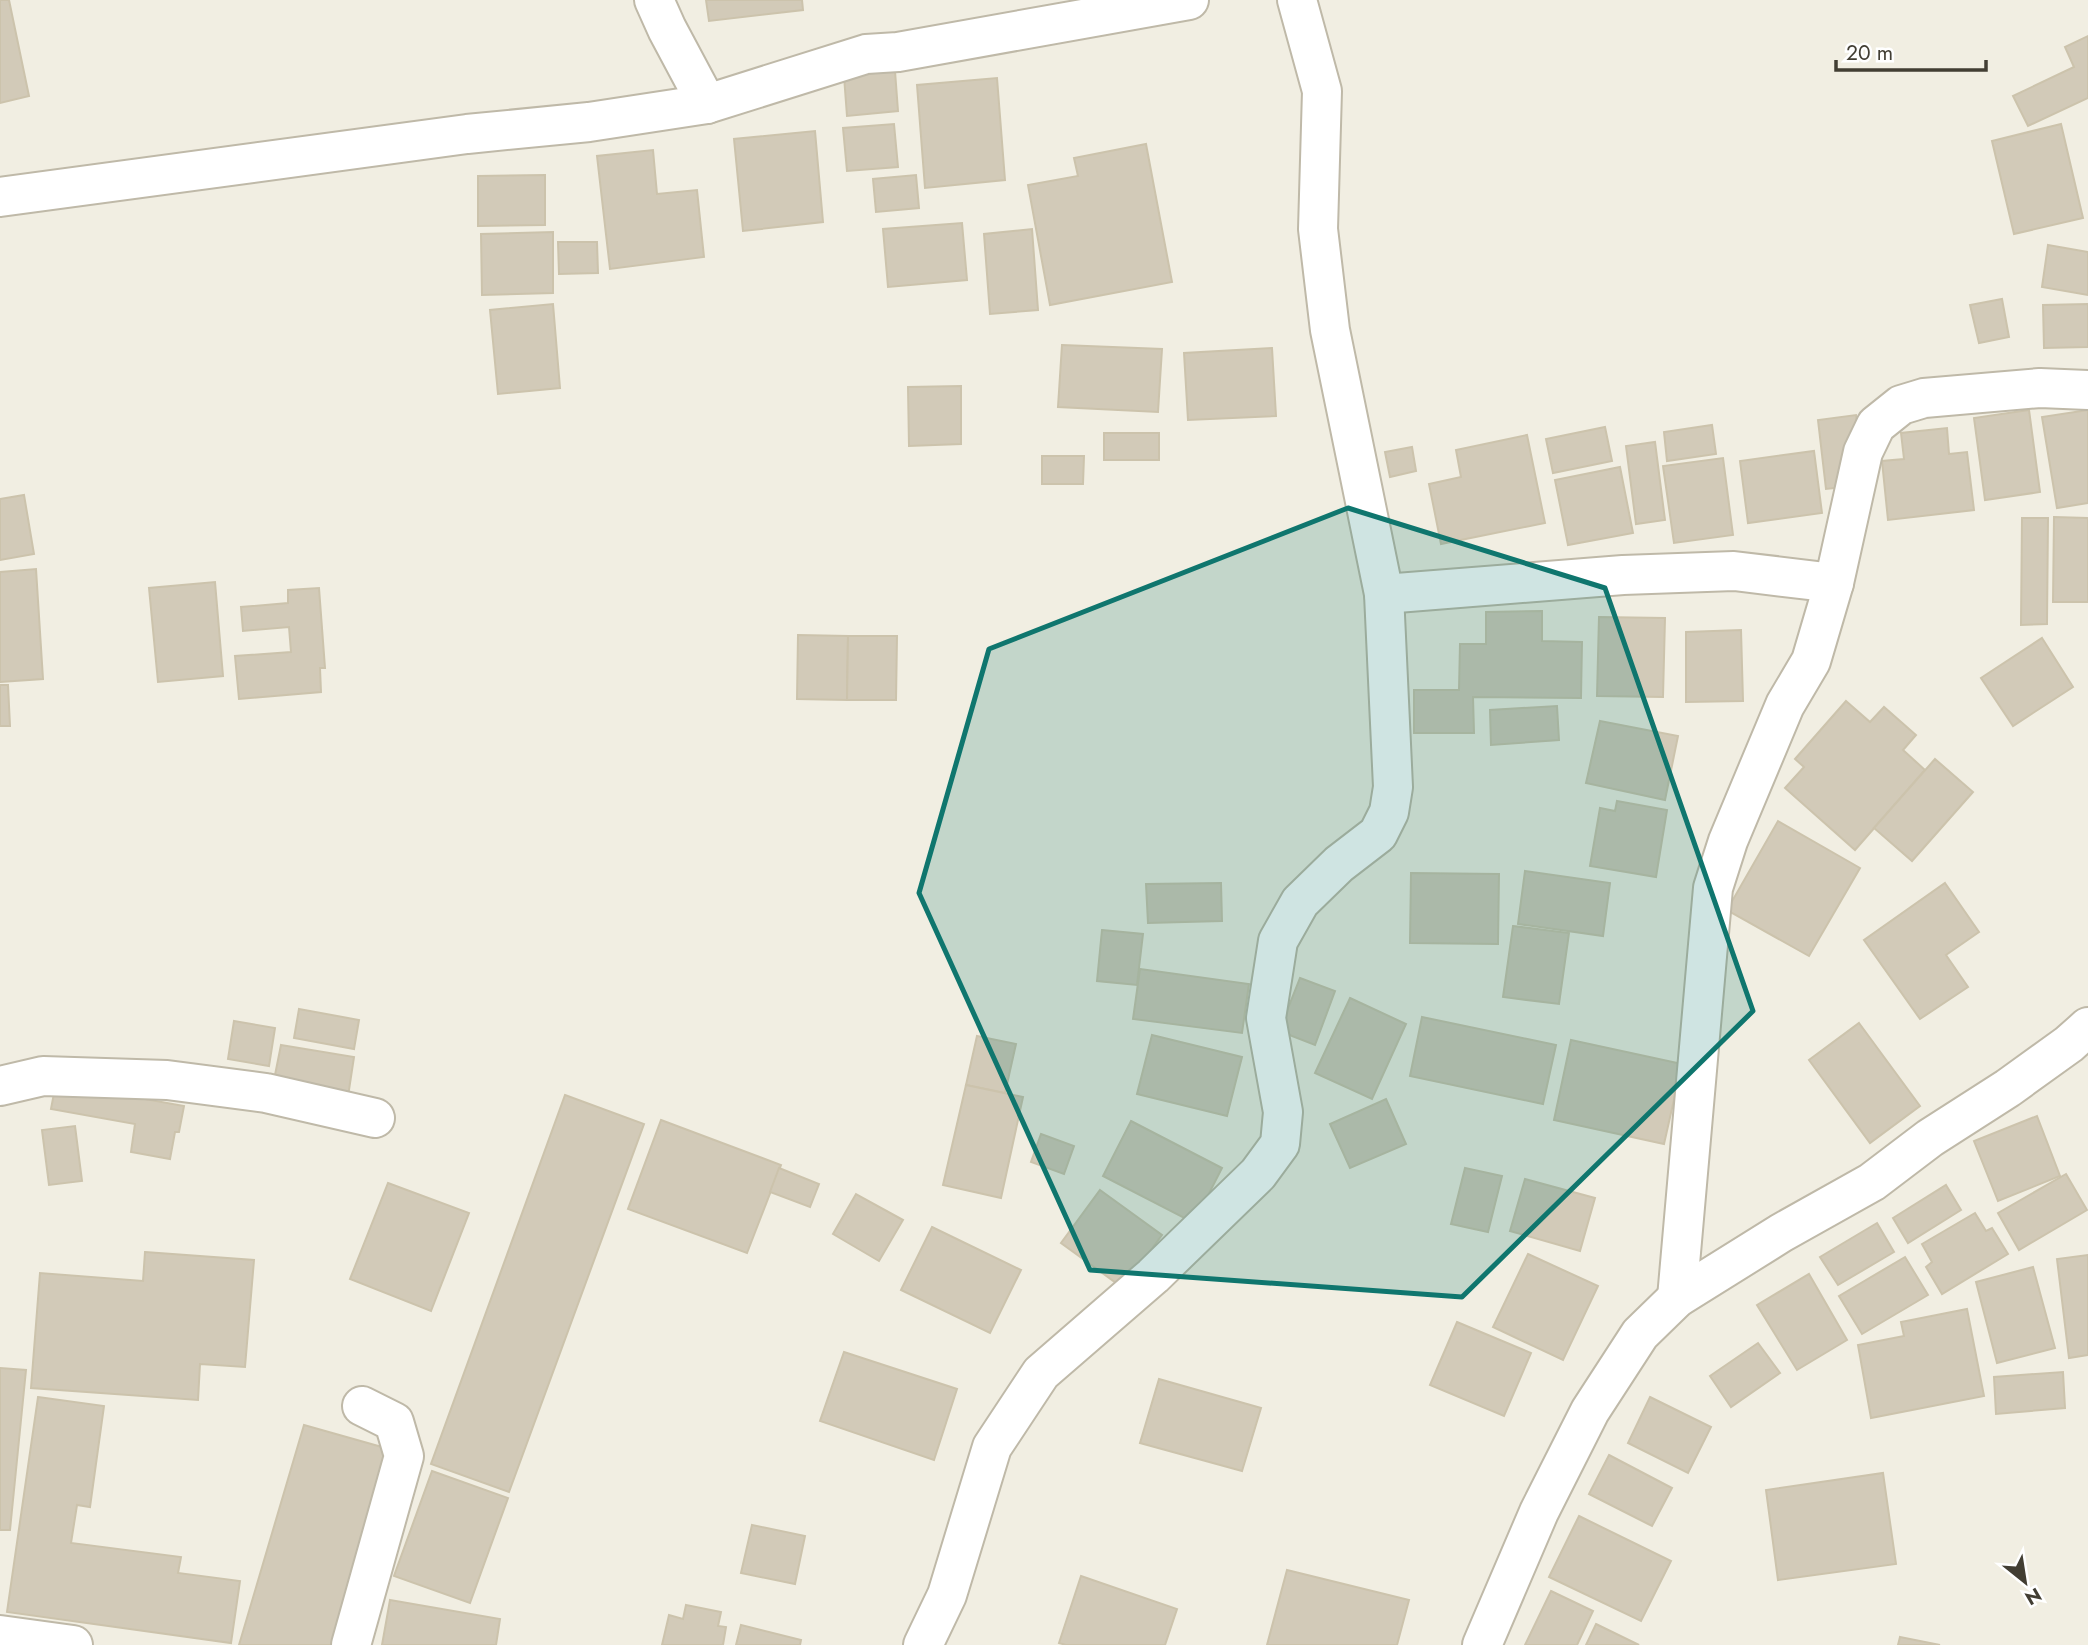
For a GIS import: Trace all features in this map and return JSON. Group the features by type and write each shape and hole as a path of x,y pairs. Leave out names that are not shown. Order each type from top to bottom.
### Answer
{"street":[{"path":"654,0 707,104"},
{"path":"0,197 467,134 589,122 707,104 866,54 898,52 1189,0"},
{"path":"923,1645 947,1595 992,1447 1041,1373 1153,1276 1258,1174 1280,1144 1283,1112 1266,1018 1278,941 1300,902 1339,864 1378,834 1389,812 1393,787 1384,594 1330,330 1318,229 1322,91 1297,0"},
{"path":"1677,1298 1713,888 1728,841 1785,705 1811,661 1834,583 1863,452 1876,425 1901,405 1924,398 2040,388 2088,390"},
{"path":"1384,594 1623,575 1734,571 1834,583"},
{"path":"1482,1645 1539,1512 1590,1411 1640,1334 1677,1298 1781,1233 1872,1182 1930,1138 2059,1051 2088,1027"},
{"path":"0,1086 43,1076 167,1080 265,1093 375,1118"},
{"path":"351,1645 404,1456 394,1422 362,1406"},
{"path":"0,1635 73,1645"}],"highlighted area":[{"path":"1348,508 1605,588 1753,1011 1462,1297 1090,1270 919,893 989,649"}],"building":[{"path":"0,0 9,0 29,96 0,103"},
{"path":"706,0 802,0 803,10 709,21"},
{"path":"2088,36 2088,98 2028,126 2013,96 2074,67 2065,47"},
{"path":"895,71 898,111 847,116 844,76"},
{"path":"997,78 1005,180 925,188 917,85"},
{"path":"894,124 898,167 847,171 843,128"},
{"path":"2061,124 2083,218 2014,234 1992,141"},
{"path":"815,131 823,222 743,231 734,139"},
{"path":"1146,144 1172,282 1050,305 1028,185 1078,176 1074,158"},
{"path":"653,150 657,194 697,190 704,257 610,269 597,156"},
{"path":"545,175 545,225 478,226 478,176"},
{"path":"916,175 919,208 876,212 873,179"},
{"path":"962,223 967,280 888,287 883,229"},
{"path":"1032,229 1038,310 990,314 984,234"},
{"path":"553,232 553,293 482,295 481,234"},
{"path":"558,242 597,242 598,273 559,274"},
{"path":"2048,245 2088,252 2088,295 2042,287"},
{"path":"2002,299 2009,337 1979,343 1970,305"},
{"path":"553,304 560,388 498,394 490,310"},
{"path":"2088,304 2088,347 2044,348 2043,305"},
{"path":"1062,345 1162,349 1158,412 1058,407"},
{"path":"1272,348 1276,416 1188,420 1184,353"},
{"path":"961,386 961,444 909,446 908,387"},
{"path":"2029,410 2040,492 1985,500 1974,418"},
{"path":"2088,410 2088,503 2057,508 2042,417"},
{"path":"1856,415 1860,452 1853,486 1826,489 1818,420"},
{"path":"1712,425 1716,454 1667,461 1664,432"},
{"path":"1605,427 1612,461 1553,473 1546,439"},
{"path":"1947,428 1949,454 1967,452 1974,510 1888,520 1882,461 1904,459 1901,433"},
{"path":"1104,433 1159,433 1159,460 1104,460"},
{"path":"1527,435 1545,523 1441,544 1429,484 1461,477 1456,450"},
{"path":"1655,442 1665,520 1636,524 1626,446"},
{"path":"1412,447 1416,471 1390,477 1385,452"},
{"path":"1814,451 1822,513 1748,523 1740,461"},
{"path":"1042,456 1084,456 1083,484 1042,484"},
{"path":"1723,458 1733,535 1674,543 1663,466"},
{"path":"1620,467 1633,533 1568,545 1555,480"},
{"path":"24,495 34,554 0,560 0,499"},
{"path":"2054,517 2088,518 2088,602 2053,602"},
{"path":"2022,518 2048,518 2047,624 2021,625"},
{"path":"36,569 43,679 0,682 0,572"},
{"path":"215,582 223,676 158,682 149,588"},
{"path":"319,588 325,668 320,668 321,692 239,699 235,656 291,652 289,627 243,631 241,607 288,603 288,590"},
{"path":"1542,611 1542,641 1582,642 1581,698 1473,697 1474,733 1414,733 1414,690 1459,690 1460,644 1486,644 1486,612"},
{"path":"1599,617 1665,618 1663,697 1597,696"},
{"path":"1741,630 1743,701 1686,702 1686,632"},
{"path":"798,635 848,636 847,700 797,699"},
{"path":"848,636 897,636 896,700 847,700"},
{"path":"2042,638 2073,687 2013,726 1981,678"},
{"path":"0,685 8,685 10,726 0,726"},
{"path":"1846,701 1870,722 1884,707 1916,735 1903,750 1925,770 1855,850 1785,788 1804,767 1795,759"},
{"path":"1557,706 1559,740 1491,745 1490,710"},
{"path":"1600,721 1678,736 1665,800 1586,783"},
{"path":"1935,759 1973,792 1912,861 1874,828"},
{"path":"1617,801 1667,810 1656,877 1590,866 1600,808 1615,811"},
{"path":"1778,821 1860,868 1809,956 1727,910"},
{"path":"1525,871 1610,883 1603,936 1518,924"},
{"path":"1411,873 1499,874 1498,944 1410,943"},
{"path":"1221,883 1222,921 1148,923 1146,884"},
{"path":"1945,883 1979,932 1946,955 1968,987 1920,1019 1864,940"},
{"path":"1513,926 1569,933 1559,1004 1503,997"},
{"path":"1102,930 1143,934 1137,985 1097,981"},
{"path":"1140,969 1249,984 1242,1033 1133,1019"},
{"path":"1300,978 1335,991 1315,1045 1279,1031"},
{"path":"1350,998 1406,1024 1372,1099 1315,1073"},
{"path":"299,1009 359,1020 354,1049 294,1038"},
{"path":"1422,1017 1556,1045 1543,1104 1410,1076"},
{"path":"234,1021 275,1028 269,1066 228,1059"},
{"path":"1859,1023 1920,1106 1870,1143 1809,1060"},
{"path":"1152,1035 1242,1057 1227,1116 1137,1094"},
{"path":"977,1036 1016,1044 1005,1093 966,1085"},
{"path":"1571,1040 1682,1064 1664,1144 1554,1120"},
{"path":"281,1045 354,1057 347,1103 272,1090"},
{"path":"56,1083 184,1106 170,1159 131,1152 135,1124 51,1109"},
{"path":"966,1085 1023,1097 1001,1198 943,1185"},
{"path":"565,1095 644,1124 509,1492 431,1464"},
{"path":"1386,1099 1406,1144 1350,1168 1330,1124"},
{"path":"2037,1116 2060,1176 1998,1201 1974,1141"},
{"path":"661,1120 781,1165 747,1253 628,1209"},
{"path":"1131,1121 1222,1168 1194,1223 1103,1176"},
{"path":"75,1126 82,1181 49,1185 42,1130"},
{"path":"1041,1134 1074,1146 1064,1174 1031,1162"},
{"path":"779,1168 819,1184 810,1207 770,1192"},
{"path":"1465,1168 1502,1176 1488,1232 1451,1224"},
{"path":"2066,1174 2087,1210 2019,1250 1998,1213"},
{"path":"1525,1179 1595,1198 1580,1251 1510,1231"},
{"path":"388,1183 469,1213 431,1311 350,1279"},
{"path":"1946,1185 1961,1210 1908,1243 1893,1218"},
{"path":"1100,1190 1162,1235 1123,1288 1061,1243"},
{"path":"856,1194 903,1220 879,1261 833,1234"},
{"path":"1975,1213 1986,1231 1992,1228 2008,1254 1942,1294 1926,1267 1932,1262 1922,1244"},
{"path":"1877,1223 1894,1252 1838,1285 1820,1257"},
{"path":"932,1227 1021,1270 990,1333 901,1290"},
{"path":"145,1252 254,1260 245,1367 200,1364 198,1400 31,1388 40,1273 143,1281"},
{"path":"1528,1254 1598,1286 1563,1360 1493,1327"},
{"path":"2088,1255 2088,1355 2069,1358 2057,1259"},
{"path":"1905,1257 1928,1295 1862,1334 1839,1296"},
{"path":"2033,1267 2055,1348 1997,1363 1976,1282"},
{"path":"1809,1274 1847,1340 1797,1370 1757,1305"},
{"path":"1967,1309 1984,1396 1871,1418 1858,1345 1904,1336 1901,1322"},
{"path":"1457,1322 1531,1353 1504,1416 1430,1385"},
{"path":"1758,1343 1780,1373 1731,1407 1710,1376"},
{"path":"844,1352 957,1389 934,1460 820,1421"},
{"path":"0,1368 26,1370 10,1530 0,1530"},
{"path":"2063,1372 2065,1408 1996,1414 1994,1377"},
{"path":"1159,1379 1261,1408 1242,1471 1140,1443"},
{"path":"38,1397 104,1406 90,1507 77,1505 71,1543 181,1557 178,1573 240,1581 231,1643 7,1612"},
{"path":"1650,1397 1711,1427 1688,1473 1628,1443"},
{"path":"304,1425 396,1451 339,1645 239,1645"},
{"path":"1609,1455 1672,1488 1652,1526 1589,1494"},
{"path":"432,1471 508,1498 470,1603 394,1576"},
{"path":"1883,1473 1896,1564 1778,1580 1766,1490"},
{"path":"1579,1516 1671,1561 1641,1621 1549,1577"},
{"path":"752,1525 805,1536 795,1584 741,1573"},
{"path":"1287,1570 1409,1600 1397,1645 1267,1645"},
{"path":"1081,1576 1177,1609 1165,1645 1059,1643"},
{"path":"1551,1591 1593,1611 1577,1645 1525,1645"},
{"path":"390,1600 500,1619 496,1645 382,1645"},
{"path":"686,1605 721,1612 718,1626 726,1627 723,1645 662,1645 669,1615 683,1619"},
{"path":"1596,1624 1639,1645 1586,1645"},
{"path":"741,1625 801,1640 800,1645 736,1645"},
{"path":"1900,1637 1940,1645 1898,1645"}]}
